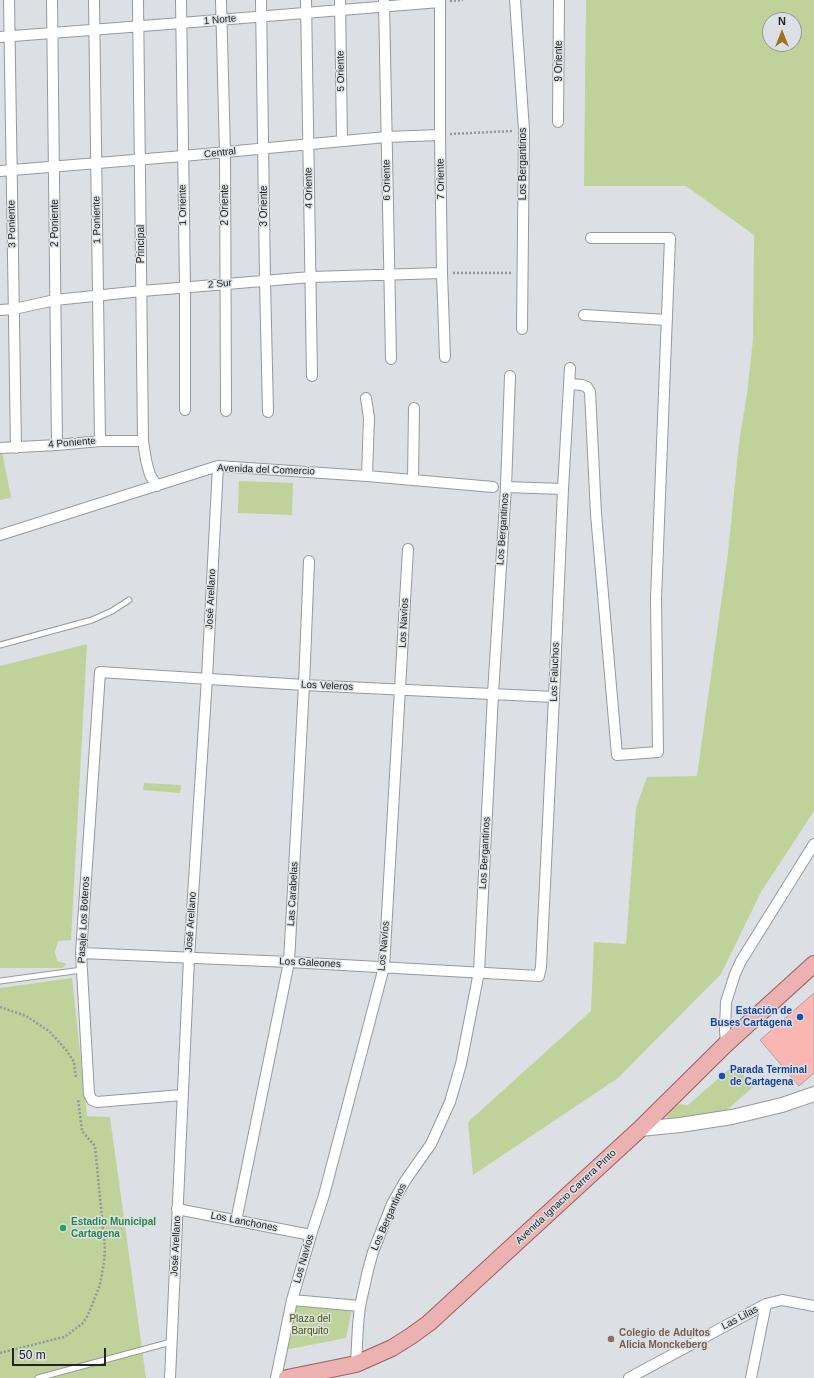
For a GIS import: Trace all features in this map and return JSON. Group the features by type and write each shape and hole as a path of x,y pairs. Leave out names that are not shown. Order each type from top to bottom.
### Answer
{"main road":[{"name":"Avenida Ignacio Carrera Pinto","path":"287,1378 356,1364 392,1348 429,1323 640,1128 726,1044 814,964"}],"street":[{"name":"3 Poniente","path":"9,0 5,36 11,170 16,448"},
{"name":"2 Poniente","path":"52,0 57,445"},
{"name":"1 Poniente","path":"94,0 100,441"},
{"name":"Principal","path":"138,0 143,441 150,475 157,486"},
{"name":"1 Oriente","path":"181,0 185,287 184,410"},
{"name":"2 Oriente","path":"222,0 225,152 226,410"},
{"name":"3 Oriente","path":"261,0 268,412"},
{"name":"4 Oriente","path":"306,0 312,376"},
{"name":"Los Bergantinos","path":"515,0 524,130 522,329"},
{"name":"9 Oriente","path":"558,122 560,0"},
{"name":"1 Norte","path":"5,36 181,24 306,13 340,5 440,1"},
{"name":"7 Oriente","path":"440,1 440,135 445,357"},
{"name":"6 Oriente","path":"384,3 391,359"},
{"name":"5 Oriente","path":"340,5 342,141"},
{"name":"Central","path":"0,171 96,164 386,137 440,135"},
{"path":"569,384 582,385 587,387 590,392 596,514 617,755 658,752 656,599 670,238 591,238"},
{"name":"2 Sur","path":"0,310 14,309 55,300 99,295 265,280 442,273"},
{"path":"584,314 667,320"},
{"name":"Los Faluchos","path":"539,976 541,967 570,368"},
{"name":"Los Bergantinos","path":"356,1364 360,1306 368,1270 382,1228 405,1181 431,1144 450,1102 461,1064 479,972 493,694 506,487 510,376"},
{"path":"366,398 369,418 368,476"},
{"path":"413,480 414,408"},
{"name":"4 Poniente","path":"0,448 100,441 143,441"},
{"name":"Avenida del Comercio","path":"0,535 218,466 368,476 493,487"},
{"name":"José Arellano","path":"170,1378 189,958 207,678 218,466"},
{"path":"506,487 563,489"},
{"name":"Los Navíos","path":"276,1378 292,1300 324,1195 384,967 408,549"},
{"name":"Las Carabelas","path":"236,1221 289,962 309,561"},
{"name":"Los Veleros","path":"100,672 400,690 554,697"},
{"name":"Pasaje Los Boteros","path":"100,672 81,953 90,1094 92,1100 97,1102 182,1095"},
{"path":"726,1044 726,1002 735,974 741,961 814,844"},
{"name":"Los Galeones","path":"81,953 289,962 539,976"},
{"path":"640,1128 680,1125 732,1117 782,1105 814,1094"},
{"name":"Los Lanchones","path":"177,1209 311,1235"},
{"path":"292,1300 360,1306"},
{"name":"Las Lilas","path":"629,1378 766,1304 782,1300 814,1306"},
{"path":"751,1378 766,1304"}],"lane":[{"path":"0,645 92,620 112,612 129,600"},
{"path":"0,981 82,970"},
{"path":"38,1378 171,1342"}],"path":[{"path":"440,135 524,130"},
{"path":"442,273 522,273"},
{"path":"0,1007 38,1022 58,1040 74,1062 76,1085"},
{"path":"0,1353 64,1337 70,1333 83,1323 88,1315 100,1285 105,1249 95,1146 82,1131 77,1093"}],"green space":[{"path":"586,0 814,0 814,811 761,892 721,974 618,1078 473,1175 468,1122 591,1011 594,942 626,944 636,808 647,777 697,776 728,553 739,442 747,394 753,339 754,235 686,186 584,186"},
{"path":"0,451 2,451 11,498 0,500"},
{"path":"239,481 293,483 292,515 238,513"},
{"path":"87,644 71,940 58,941 55,952 57,961 67,964 62,968 0,968 0,666"},
{"path":"144,783 181,785 180,793 143,790"},
{"name":"Estadio Municipal Cartagena","path":"72,978 87,1116 110,1117 146,1378 0,1378 0,988"},
{"path":"735,1064 753,1087 721,1115 666,1119 674,1104 688,1105"},
{"name":"Plaza del Barquito","path":"295,1304 352,1309 346,1338 284,1350"}],"building":[{"name":"Estación de Buses Cartagena","path":"814,993 814,1073 799,1086 760,1040"}],"place":[{"name":"Estación de Buses Cartagena","path":"800,1017"},
{"name":"Parada Terminal de Cartagena","path":"722,1076"},
{"name":"Estadio Municipal Cartagena","path":"63,1228"},
{"name":"Colegio de Adultos Alicia Monckeberg","path":"611,1339"}]}
